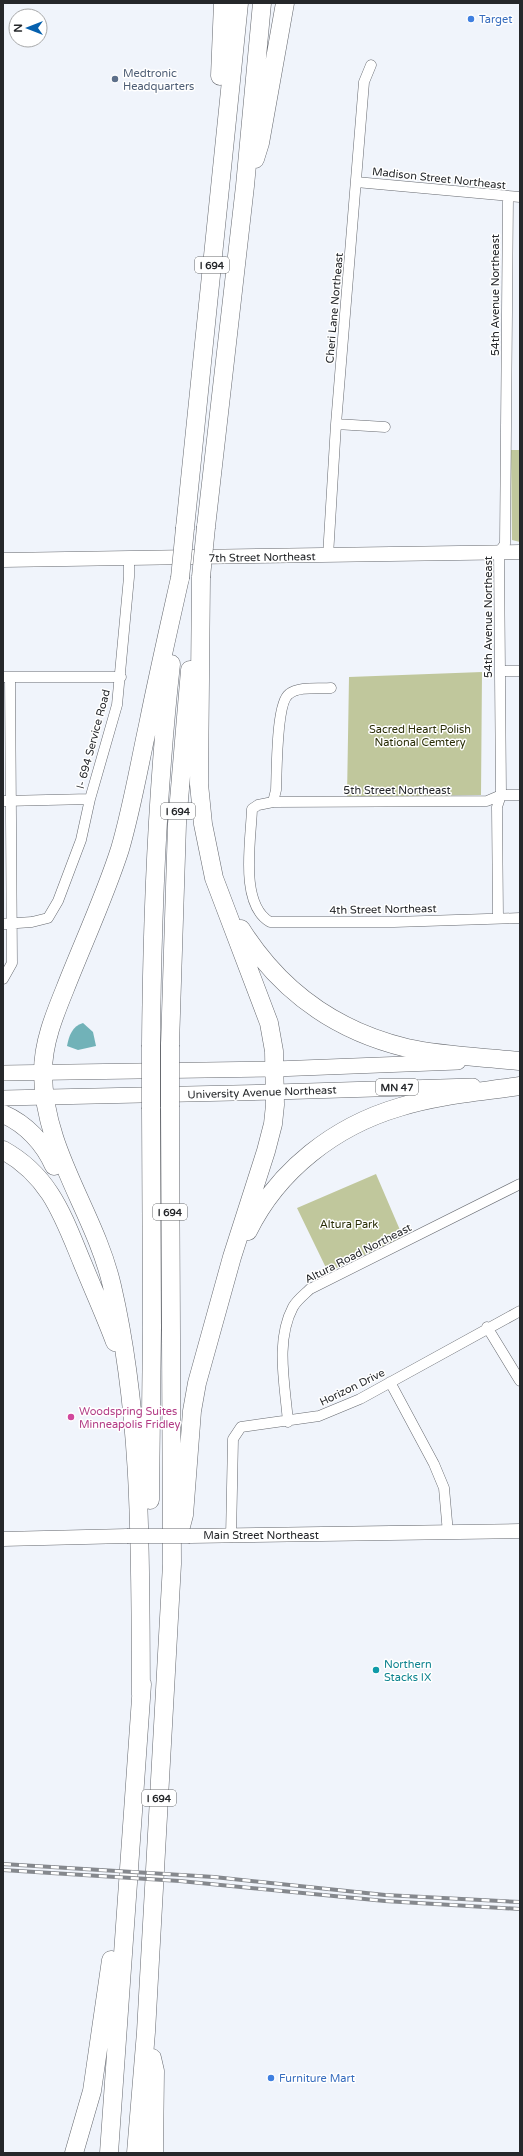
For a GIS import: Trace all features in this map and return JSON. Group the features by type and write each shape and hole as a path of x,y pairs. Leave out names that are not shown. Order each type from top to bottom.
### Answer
{"highway":[{"path":"208,307 224,3"},
{"name":"I 694","path":"109,2153 141,1695 149,1537 151,1436 152,910 157,810 239,3"},
{"name":"I 694","path":"136,2153 146,2032 172,1564 170,1045 177,824 206,527 245,186 262,3"},
{"path":"245,186 260,143 285,3"},
{"path":"172,1564 184,1515 195,1394 232,1257 271,1134 275,1092 273,1042 267,1017 218,890 208,854 199,784 201,577"},
{"path":"141,1695 139,1505 133,1416 122,1332 104,1258 54,1141 45,1097 43,1072 44,1054 54,1016 113,868 128,821 180,578"},
{"path":"208,854 223,894 250,943 276,976 316,1009 364,1035 408,1048 520,1061"},
{"path":"214,1323 237,1257 254,1219 278,1185 309,1154 355,1124 399,1107 436,1099 520,1085"},
{"path":"3,1114 26,1128 37,1138 49,1155 101,1273 122,1332"},
{"path":"3,1150 37,1174 60,1209 116,1345 133,1416"},
{"path":"74,2153 92,2091 111,1962 125,1921"},
{"path":"146,2032 155,2071 154,2153"}],"main road":[{"name":"University Avenue Northeast","path":"3,1073 274,1068 520,1061"},
{"name":"University Avenue Northeast","path":"3,1098 520,1085"}],"street":[{"name":"Cheri Lane Northeast","path":"328,556 336,424 364,82 371,65"},
{"name":"Madison Street Northeast","path":"356,182 520,197"},
{"name":"54th Avenue Northeast","path":"498,918 497,807 501,795 499,552 505,544 508,197"},
{"path":"336,424 385,427"},
{"name":"7th Street Northeast","path":"3,560 520,552"},
{"name":"I- 694 Service Road","path":"8,923 32,922 48,918 58,901 81,840 90,799 117,705 121,677 129,577 128,559"},
{"path":"501,671 520,671"},
{"path":"3,979 12,963 8,923 6,801 7,677 121,677"},
{"path":"273,802 276,790 280,708 288,694 297,690 331,688"},
{"name":"5th Street Northeast","path":"273,802 486,801 501,795 520,795"},
{"path":"6,801 90,799"},
{"name":"4th Street Northeast","path":"273,802 258,805 252,809 250,869 251,893 255,906 262,918 270,922 394,922 520,918"},
{"name":"Altura Road Northeast","path":"288,1422 282,1353 285,1330 294,1306 310,1289 520,1184"},
{"name":"Horizon Drive","path":"231,1536 233,1439 241,1427 288,1422 319,1416 360,1399 488,1327 520,1311"},
{"path":"488,1327 520,1382"},
{"path":"390,1382 434,1464 444,1488 448,1533"},
{"name":"Main Street Northeast","path":"3,1539 520,1531"}],"green space":[{"path":"511,450 520,450 520,542 512,540"},
{"name":"Sacred Heart Polish National Cemtery","path":"482,672 481,795 347,797 349,677"},
{"name":"Altura Park","path":"376,1174 403,1237 328,1272 297,1208"}],"water":[{"path":"83,1023 93,1032 96,1046 78,1050 67,1046 70,1035 76,1026"}],"railway":[{"path":"3,1864 214,1877 385,1895 520,1902"},
{"path":"3,1870 180,1881 385,1901 520,1909"}],"place":[{"name":"Target","path":"471,19"},
{"name":"Medtronic Headquarters","path":"115,79"},
{"name":"Woodspring Suites Minneapolis Fridley","path":"71,1417"},
{"name":"Northern Stacks IX","path":"376,1670"},
{"name":"Furniture Mart","path":"271,2078"}]}
